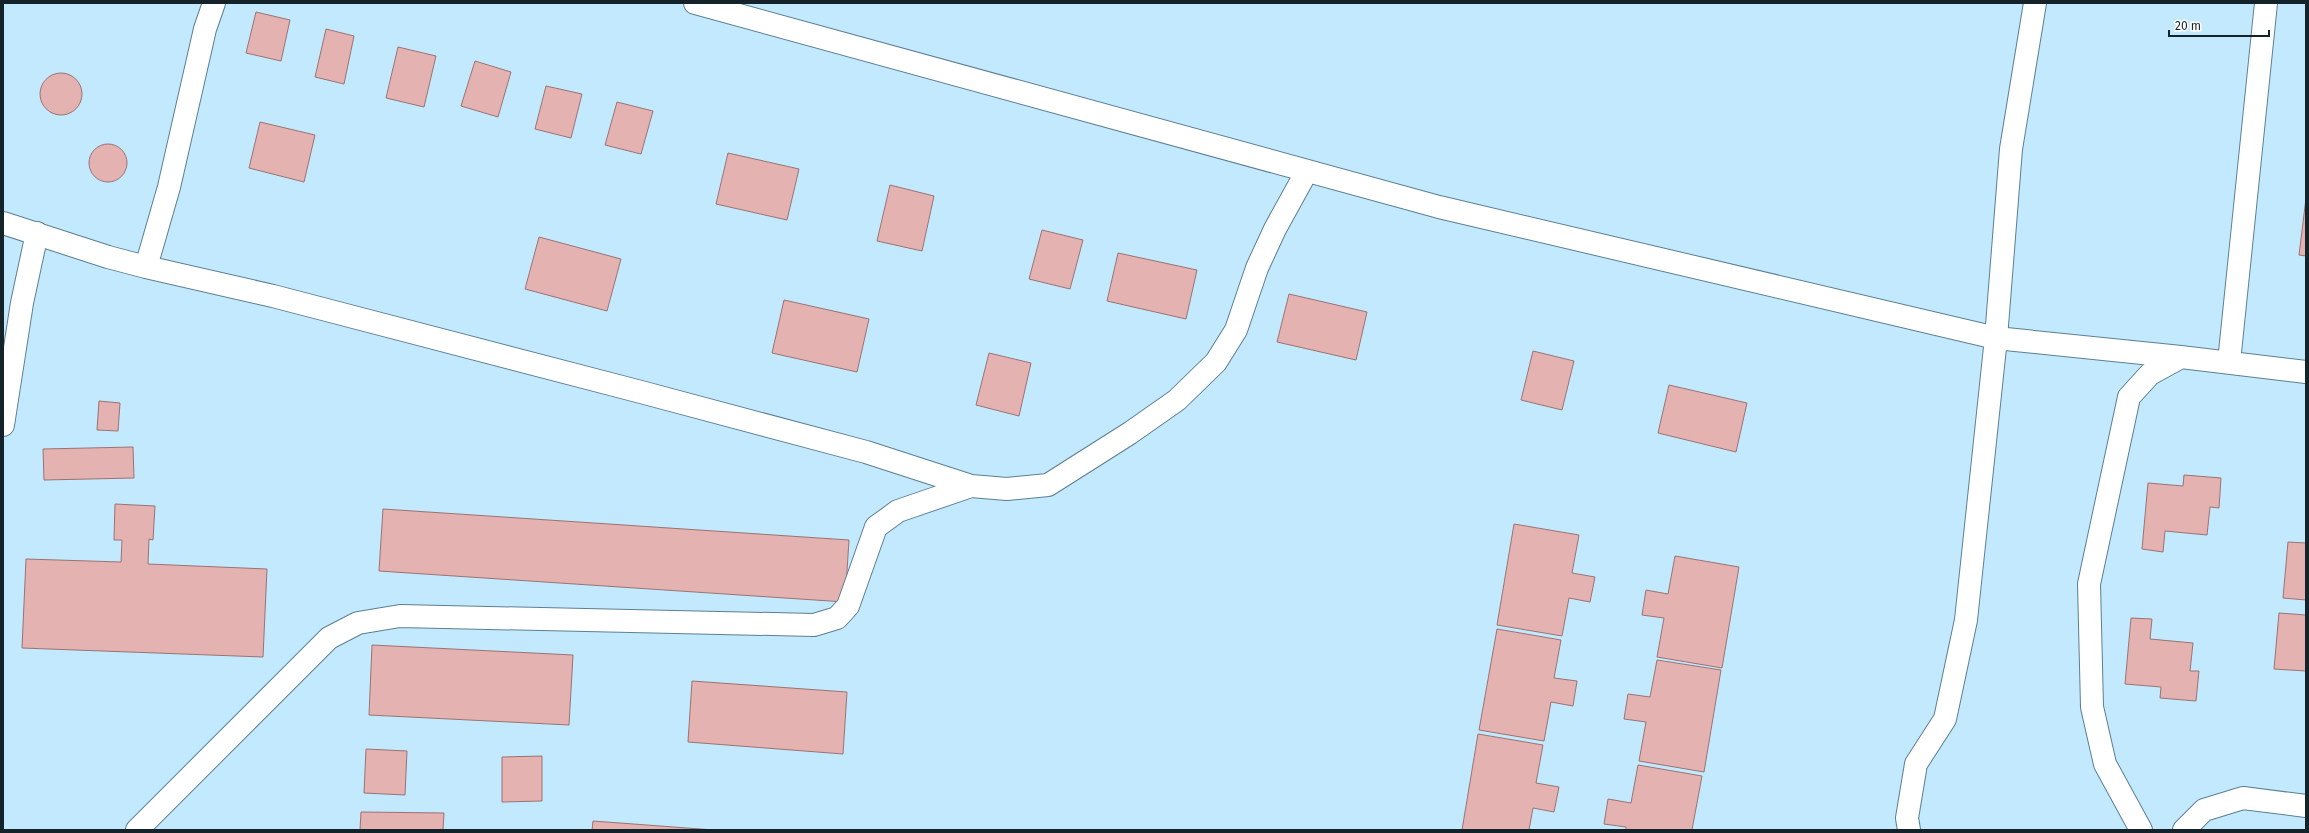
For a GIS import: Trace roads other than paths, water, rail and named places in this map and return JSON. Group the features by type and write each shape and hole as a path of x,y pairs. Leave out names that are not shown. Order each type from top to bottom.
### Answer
{"street":[{"path":"146,267 169,186 205,29 214,3"},
{"path":"694,3 1439,207 1996,338 2229,362 2306,372"},
{"path":"1909,830 1907,818 1916,764 1946,719 1966,620 1996,338 2011,149 2035,3"},
{"path":"2229,362 2266,3"},
{"path":"3,223 108,257 273,296 866,452 971,486 1007,489 1048,485 1130,433 1177,400 1216,362 1236,330 1257,268 1275,229 1307,171"},
{"path":"3,425 22,303 37,233"},
{"path":"2141,830 2105,764 2092,707 2089,584 2129,397 2150,374 2181,357"},
{"path":"136,830 329,638 358,623 400,616 814,625 837,618 848,606 876,527 898,511 971,486"},
{"path":"2184,830 2204,810 2243,798 2306,806"}]}
